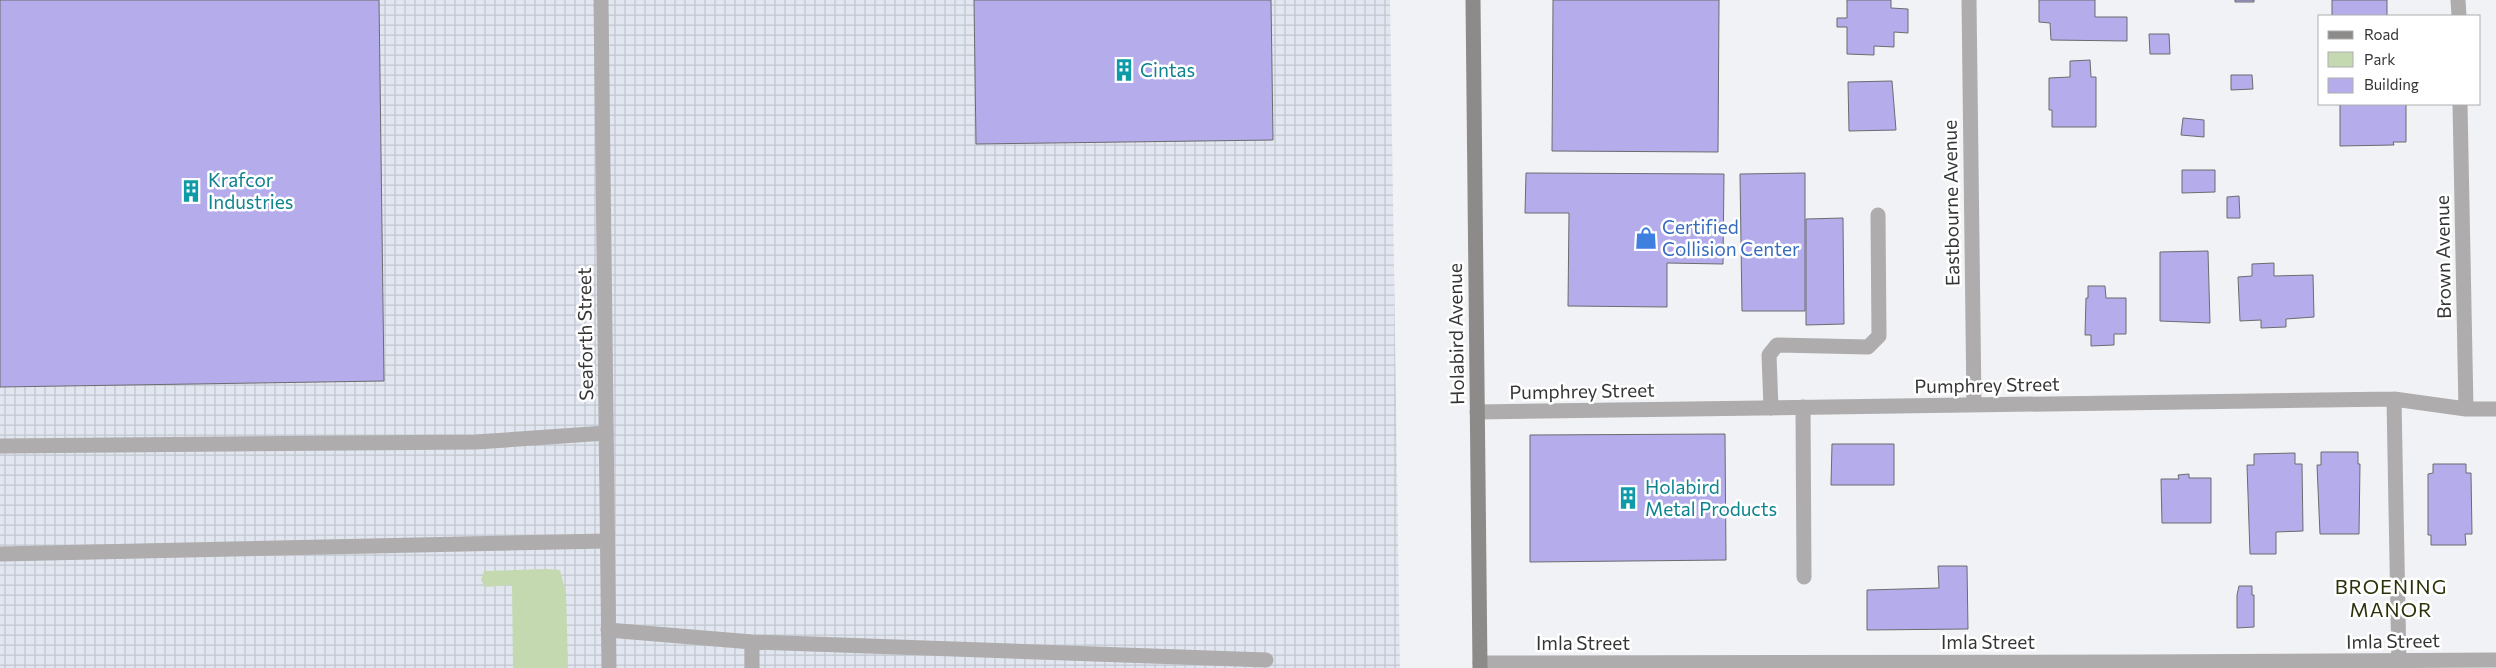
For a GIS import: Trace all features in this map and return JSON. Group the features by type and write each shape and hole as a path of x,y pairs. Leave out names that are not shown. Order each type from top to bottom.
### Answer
{"main road":[{"name":"Holabird Avenue","path":"1472,0 1480,665"}],"street":[{"name":"Seaforth Street","path":"602,0 609,668"},
{"name":"Eastbourne Avenue","path":"1969,0 1974,405"},
{"path":"2458,0 2459,15"},
{"name":"Brown Avenue","path":"2460,105 2466,410"},
{"path":"1771,408 1768,355 1777,345 1868,347 1879,336 1878,216"},
{"path":"2394,399 2400,665"},
{"name":"Pumphrey Street","path":"1477,412 2394,399 2466,410 2496,409"},
{"path":"1803,407 1804,577"},
{"path":"0,446 476,442 606,433"},
{"path":"0,554 607,541"},
{"path":"608,630 752,642 1266,660"},
{"path":"752,642 752,668"},
{"name":"Imla Street","path":"1480,665 2400,665 2496,660"}],"shaded area":[{"path":"0,0 1390,0 1400,668 0,668"}],"green space":[{"path":"560,570 566,593 568,668 513,668 512,585 485,587 481,580 484,571"}],"building":[{"name":"Krafcor Industries","path":"0,0 379,0 384,381 0,387"},
{"name":"Cintas","path":"974,0 1271,0 1273,140 976,144"},
{"path":"1553,0 1719,0 1718,152 1552,151"},
{"path":"1847,0 1891,0 1891,8 1908,9 1908,33 1894,32 1894,47 1874,46 1874,55 1847,54 1847,27 1837,27 1837,18 1847,18"},
{"path":"2039,0 2095,0 2095,17 2127,17 2127,41 2051,40 2050,23 2039,22"},
{"path":"2235,0 2254,0 2254,2 2235,2"},
{"path":"2332,0 2387,0 2387,15 2332,15"},
{"path":"2149,34 2169,34 2170,54 2150,54"},
{"path":"2090,60 2091,77 2096,77 2096,127 2052,127 2052,110 2049,110 2049,78 2070,77 2070,61"},
{"path":"2231,75 2252,75 2253,89 2231,90"},
{"path":"1892,81 1896,130 1849,131 1848,82"},
{"path":"2340,105 2406,105 2406,142 2393,142 2394,145 2340,146"},
{"path":"2183,118 2204,120 2204,137 2181,135"},
{"path":"2182,170 2215,170 2215,192 2182,193"},
{"name":"Certified Collision Center","path":"1526,173 1724,174 1723,264 1667,263 1667,307 1568,306 1569,213 1525,213"},
{"path":"1805,173 1805,311 1742,311 1740,174"},
{"path":"2239,196 2240,218 2227,218 2227,197"},
{"path":"1843,218 1844,324 1806,325 1806,219"},
{"path":"2208,251 2210,323 2160,321 2160,252"},
{"path":"2274,263 2274,276 2313,275 2314,317 2286,319 2286,327 2261,328 2261,320 2240,321 2238,277 2252,276 2252,264"},
{"path":"2088,286 2105,286 2106,298 2126,298 2126,334 2114,334 2114,345 2091,346 2091,335 2085,335"},
{"name":"Holabird Metal Products","path":"1725,434 1726,560 1530,562 1530,435"},
{"path":"1832,444 1894,444 1894,485 1831,485"},
{"path":"2321,452 2358,452 2358,464 2360,464 2359,534 2320,534 2317,465 2321,465"},
{"path":"2295,453 2295,464 2302,464 2303,531 2276,532 2276,554 2250,554 2247,465 2254,465 2254,454"},
{"path":"2433,464 2466,464 2466,473 2471,473 2472,534 2465,534 2466,545 2431,545 2431,535 2428,535 2428,474 2433,473"},
{"path":"2189,474 2189,478 2211,478 2211,523 2162,523 2161,479 2179,479 2178,475"},
{"path":"1938,566 1967,566 1968,629 1867,630 1867,590 1939,588"},
{"path":"2239,586 2252,586 2252,595 2254,595 2254,627 2237,628 2237,595"}],"place":[{"name":"Cintas","path":"1124,70"},
{"name":"Krafcor Industries","path":"191,191"},
{"name":"Certified Collision Center","path":"1646,238"},
{"name":"Holabird Metal Products","path":"1628,498"}],"district":[{"name":"BROENING MANOR","path":"2391,598"}]}
